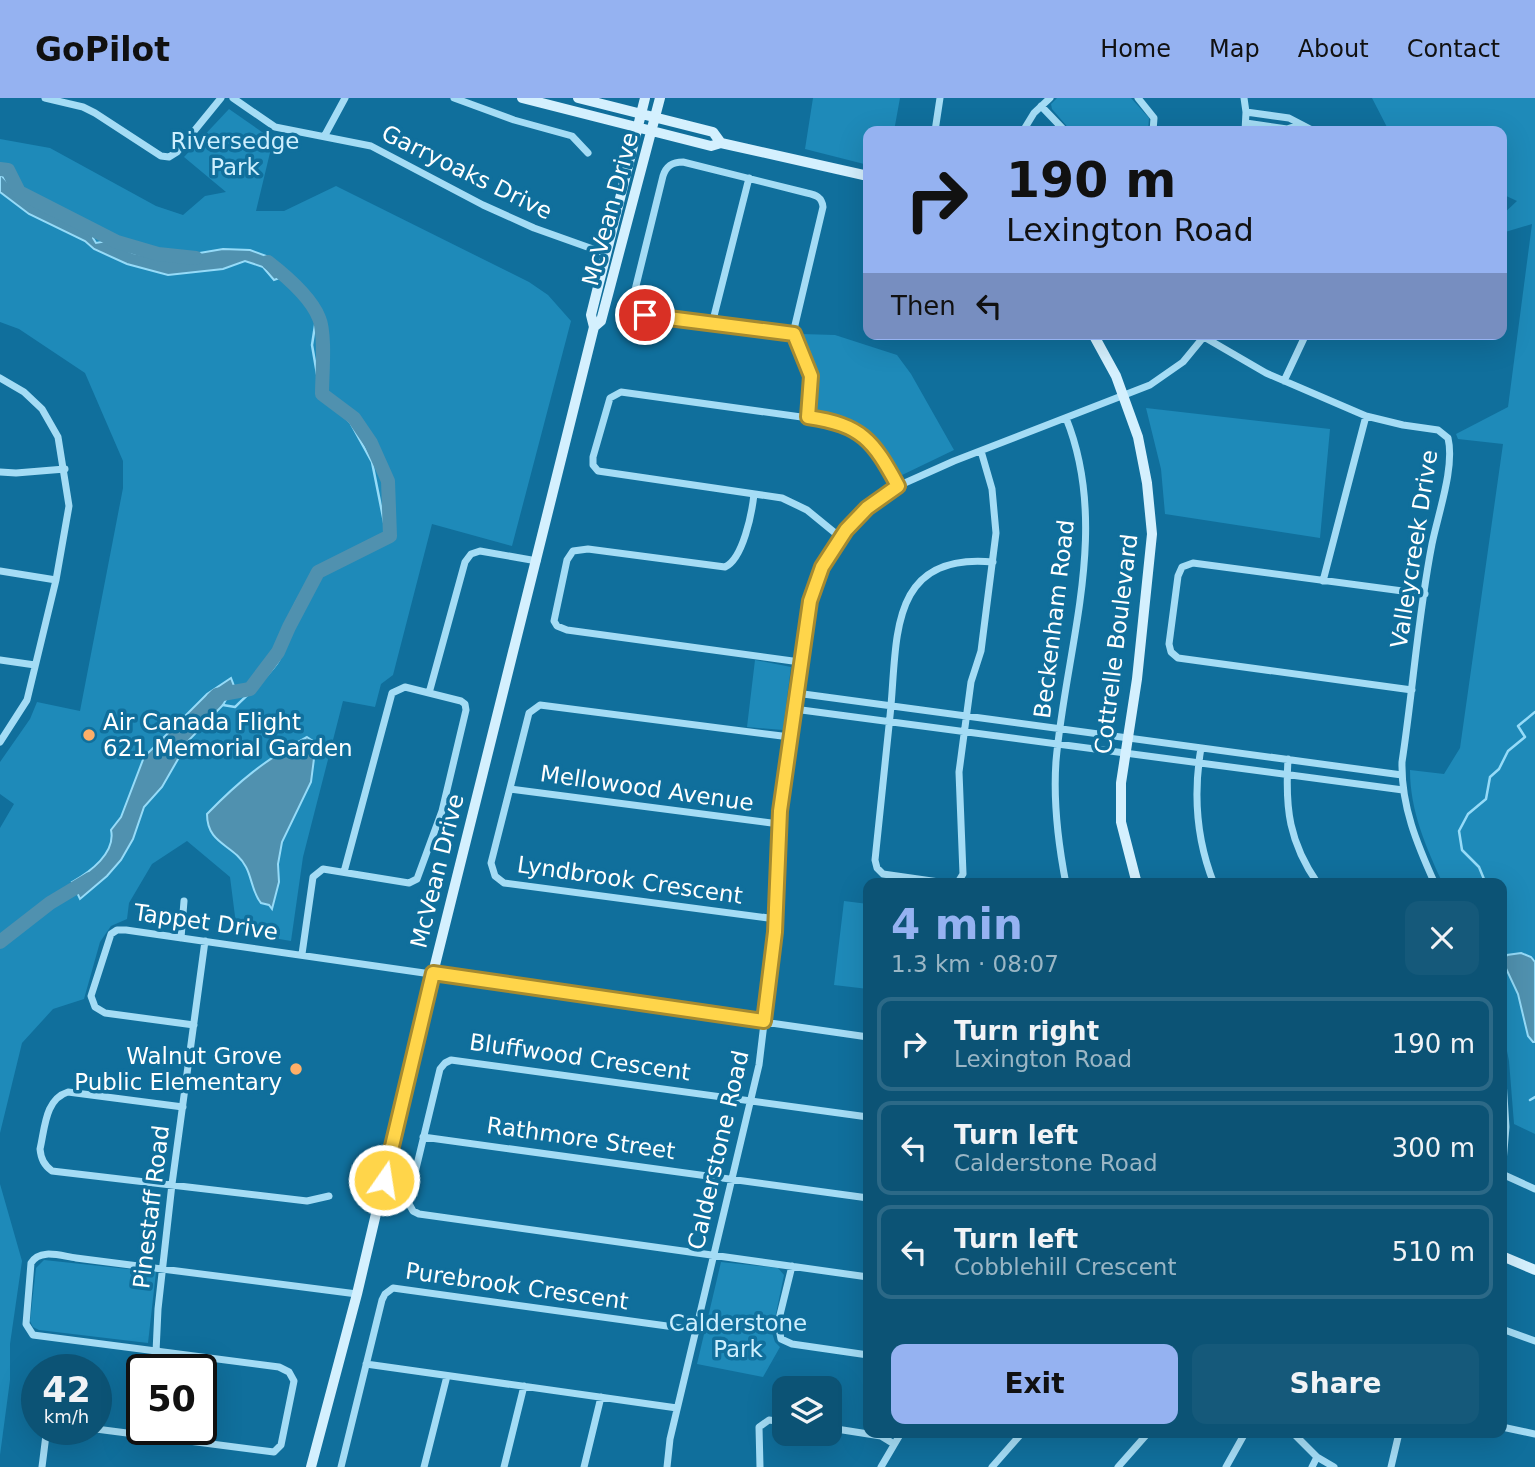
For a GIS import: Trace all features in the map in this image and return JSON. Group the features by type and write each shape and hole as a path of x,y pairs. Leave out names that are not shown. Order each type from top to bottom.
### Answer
{"main road":[{"path":"522,98 711,146 721,143 863,175"},
{"path":"578,98 713,132 721,143"},
{"name":"McVean Drive","path":"310,1467 357,1294 433,973 537,561 594,327 591,315 645,98"},
{"name":"McVean Drive","path":"594,327 601,321 660,98"},
{"name":"Cottrelle Boulevard","path":"1097,340 1124,395 1143,457 1152,534 1137,679 1121,783 1121,822 1135,878"},
{"path":"1507,1258 1535,1270"}],"street":[{"path":"45,98 83,107 161,156 169,157 177,152 221,98"},
{"name":"Garryoaks Drive","path":"233,98 275,127 371,146 483,205 544,232 607,254"},
{"path":"325,135 345,98"},
{"path":"453,98 514,120 572,136 588,153"},
{"path":"936,126 940,98"},
{"path":"1027,126 1050,98"},
{"path":"1138,98 1152,112 1153,126"},
{"path":"1244,98 1246,126"},
{"path":"1041,106 1060,126"},
{"path":"1246,112 1289,118 1299,125"},
{"path":"1295,126 1299,125"},
{"path":"794,334 645,315 639,313 633,305 663,176 669,166 678,162 749,178 816,195 823,204 794,334 811,376 808,417"},
{"path":"712,324 749,178"},
{"name":"Calderstone Road","path":"667,1467 677,1408 751,1100 776,919 779,824 793,709 813,589 822,567 840,537 867,508 898,486 1150,385 1183,362 1202,340"},
{"name":"Valleycreek Drive","path":"1212,340 1284,381 1366,416 1438,430 1448,438 1450,449 1445,490 1432,544 1402,775 1413,834 1431,878"},
{"path":"1284,381 1303,340"},
{"path":"0,378 24,392 42,409 58,437 69,506 56,580 27,700 0,742"},
{"path":"840,537 797,504 782,499 598,471 593,466 593,457 610,398 621,393 837,422 863,436 879,453 898,486"},
{"path":"1323,581 1366,416"},
{"name":"Beckenham Road","path":"1065,878 1055,810 1059,744 1087,536 1083,481 1066,418"},
{"path":"961,878 964,868 958,786 965,716 971,682 981,651 996,533 995,504 981,451"},
{"path":"0,472 65,469"},
{"path":"754,494 749,522 736,558 725,567 588,549 573,551 567,560 554,621 557,626 567,630 800,662"},
{"path":"429,693 466,562 471,554 480,551 537,561"},
{"path":"907,878 880,872 875,860 897,628 912,593 927,576 945,565 965,560 993,562"},
{"path":"1412,690 1181,659 1171,652 1169,644 1178,576 1179,570 1186,564 1193,563 1425,594"},
{"path":"0,571 56,580"},
{"path":"0,660 35,665"},
{"path":"302,954 313,877 323,869 409,883 421,873 442,811 466,710 461,701 405,687 396,689 389,696 344,872"},
{"path":"796,693 1402,775"},
{"name":"Lyndbrook Crescent","path":"776,919 504,883 492,870 491,863 530,713 543,704 790,737"},
{"path":"793,709 1403,790"},
{"path":"1201,748 1196,795 1198,826 1212,878"},
{"path":"1288,759 1287,807 1292,833 1314,878"},
{"name":"Mellowood Avenue","path":"510,789 779,824"},
{"path":"180,938 184,901"},
{"name":"Tappet Drive","path":"194,1025 105,1013 95,1007 91,996 111,934 117,930 302,954 863,1036"},
{"name":"Pinestaff Road","path":"156,1352 172,1184 205,942"},
{"name":"Bluffwood Crescent","path":"715,1255 419,1214 410,1207 408,1195 440,1069 445,1063 454,1060 863,1116"},
{"path":"183,1107 68,1092 58,1095 51,1104 40,1149 43,1161 52,1171 307,1200 329,1196"},
{"name":"Rathmore Street","path":"423,1137 863,1197"},
{"path":"1507,1176 1535,1189"},
{"path":"112,1431 268,1453 279,1449 295,1386 289,1372 279,1367 33,1335 27,1328 27,1313 32,1263 36,1256 41,1254 357,1294"},
{"path":"715,1255 863,1276"},
{"path":"792,1266 778,1323 781,1339 792,1344 863,1354"},
{"name":"Purebrook Crescent","path":"366,1364 382,1300 393,1288 696,1330"},
{"path":"1507,1331 1535,1341"},
{"path":"341,1467 366,1364 677,1408"},
{"path":"424,1467 447,1376"},
{"path":"504,1467 524,1386"},
{"path":"583,1467 601,1397"},
{"path":"760,1467 759,1427 772,1420"},
{"path":"1507,1428 1535,1434"},
{"path":"842,1430 863,1433"},
{"path":"884,1438 894,1444"},
{"path":"881,1467 898,1438"},
{"path":"992,1467 1018,1438"},
{"path":"1118,1467 1144,1438"},
{"path":"1226,1467 1242,1438"},
{"path":"1298,1438 1317,1457 1334,1467"},
{"path":"1391,1467 1398,1438"},
{"path":"42,1467 45,1445"},
{"path":"1312,1467 1317,1457"}],"green space":[{"path":"813,98 900,98 895,126 863,126 863,164 805,149"},
{"path":"1057,98 1131,98 1149,118 1148,126 1067,126 1051,104"},
{"path":"1372,98 1535,98 1535,1134 1514,1124 1507,1051 1507,878 1440,878 1416,814 1410,770 1444,774 1460,748 1503,444 1458,439 1456,434 1508,407 1532,224 1507,232 1507,210 1517,201 1507,196 1507,126 1386,126"},
{"name":"Riversedge Park","path":"229,109 262,132 274,136 256,211 284,211 336,186 529,282 548,295 571,321 512,546 432,524 393,675 381,684 375,707 343,701 303,857 291,941 237,932 230,877 187,841 152,864 129,903 127,919 111,926 100,942 84,999 53,1009 22,1043 0,1133 0,828 14,804 0,794 0,762 30,719 37,702 80,711 123,488 123,461 85,373 19,329 0,322 0,139 50,148 156,206 183,215 205,196 226,192 184,157"},
{"path":"801,334 835,335 897,355 911,374 954,450 898,475 877,445 864,432 844,420 816,412 815,373"},
{"path":"1146,408 1330,429 1320,538 1165,514 1161,469"},
{"path":"755,660 791,667 783,730 747,727"},
{"path":"844,901 863,903 863,988 834,985"},
{"path":"0,1184 22,1261 10,1344 10,1380 0,1455"},
{"path":"44,1260 156,1272 148,1343 39,1330 33,1327 30,1321 36,1268"},
{"name":"Calderstone Park","path":"721,1262 778,1268 784,1275 772,1333 780,1347 763,1377 697,1364"}],"shaded area":[{"path":"0,174 31,201 93,232 96,243 107,241 133,253 164,259 223,249 250,250 269,257 281,270 282,277 274,280 263,267 245,261 223,269 168,275 127,264 29,214 0,192"},
{"path":"231,678 234,686 223,705 189,740 162,787 144,807 133,839 121,860 80,899 72,882 94,867 106,854 110,846 111,830 121,817 144,757 207,694"},
{"path":"307,737 316,743 311,782 282,842 278,864 279,882 272,909 258,899 241,859 211,832 207,814 254,771"},
{"path":"1521,953 1535,962 1535,1042 1528,1036 1518,994 1507,971 1507,955"}],"waterway":[{"path":"0,169 8,170 19,192 117,242 158,254 196,258"},
{"path":"213,699 217,695 250,689 278,652 318,572 390,536 388,481 371,443 354,418 322,394 323,344 319,318 304,295 268,262"},
{"path":"223,705 235,707 276,665 292,610 310,583 324,572 372,548 386,532 372,462 350,422 327,401 317,374 312,345 316,319 282,277"},
{"path":"1484,878 1479,867 1462,850 1459,831 1468,814 1486,799 1490,777 1499,769 1508,751 1525,737 1518,726 1535,712"},
{"path":"0,942 50,903 90,879"},
{"path":"1530,1100 1535,1097"}],"place":[{"name":"Air Canada Flight 621 Memorial Garden","path":"89,735"},
{"name":"Walnut Grove Public Elementary","path":"296,1069"}],"route":[{"path":"384,1180 433,973 764,1021 775,932 780,811 807,613 813,589 835,545 855,519 898,486 879,453 863,436 837,422 808,417 811,376 794,334 645,315"}]}
